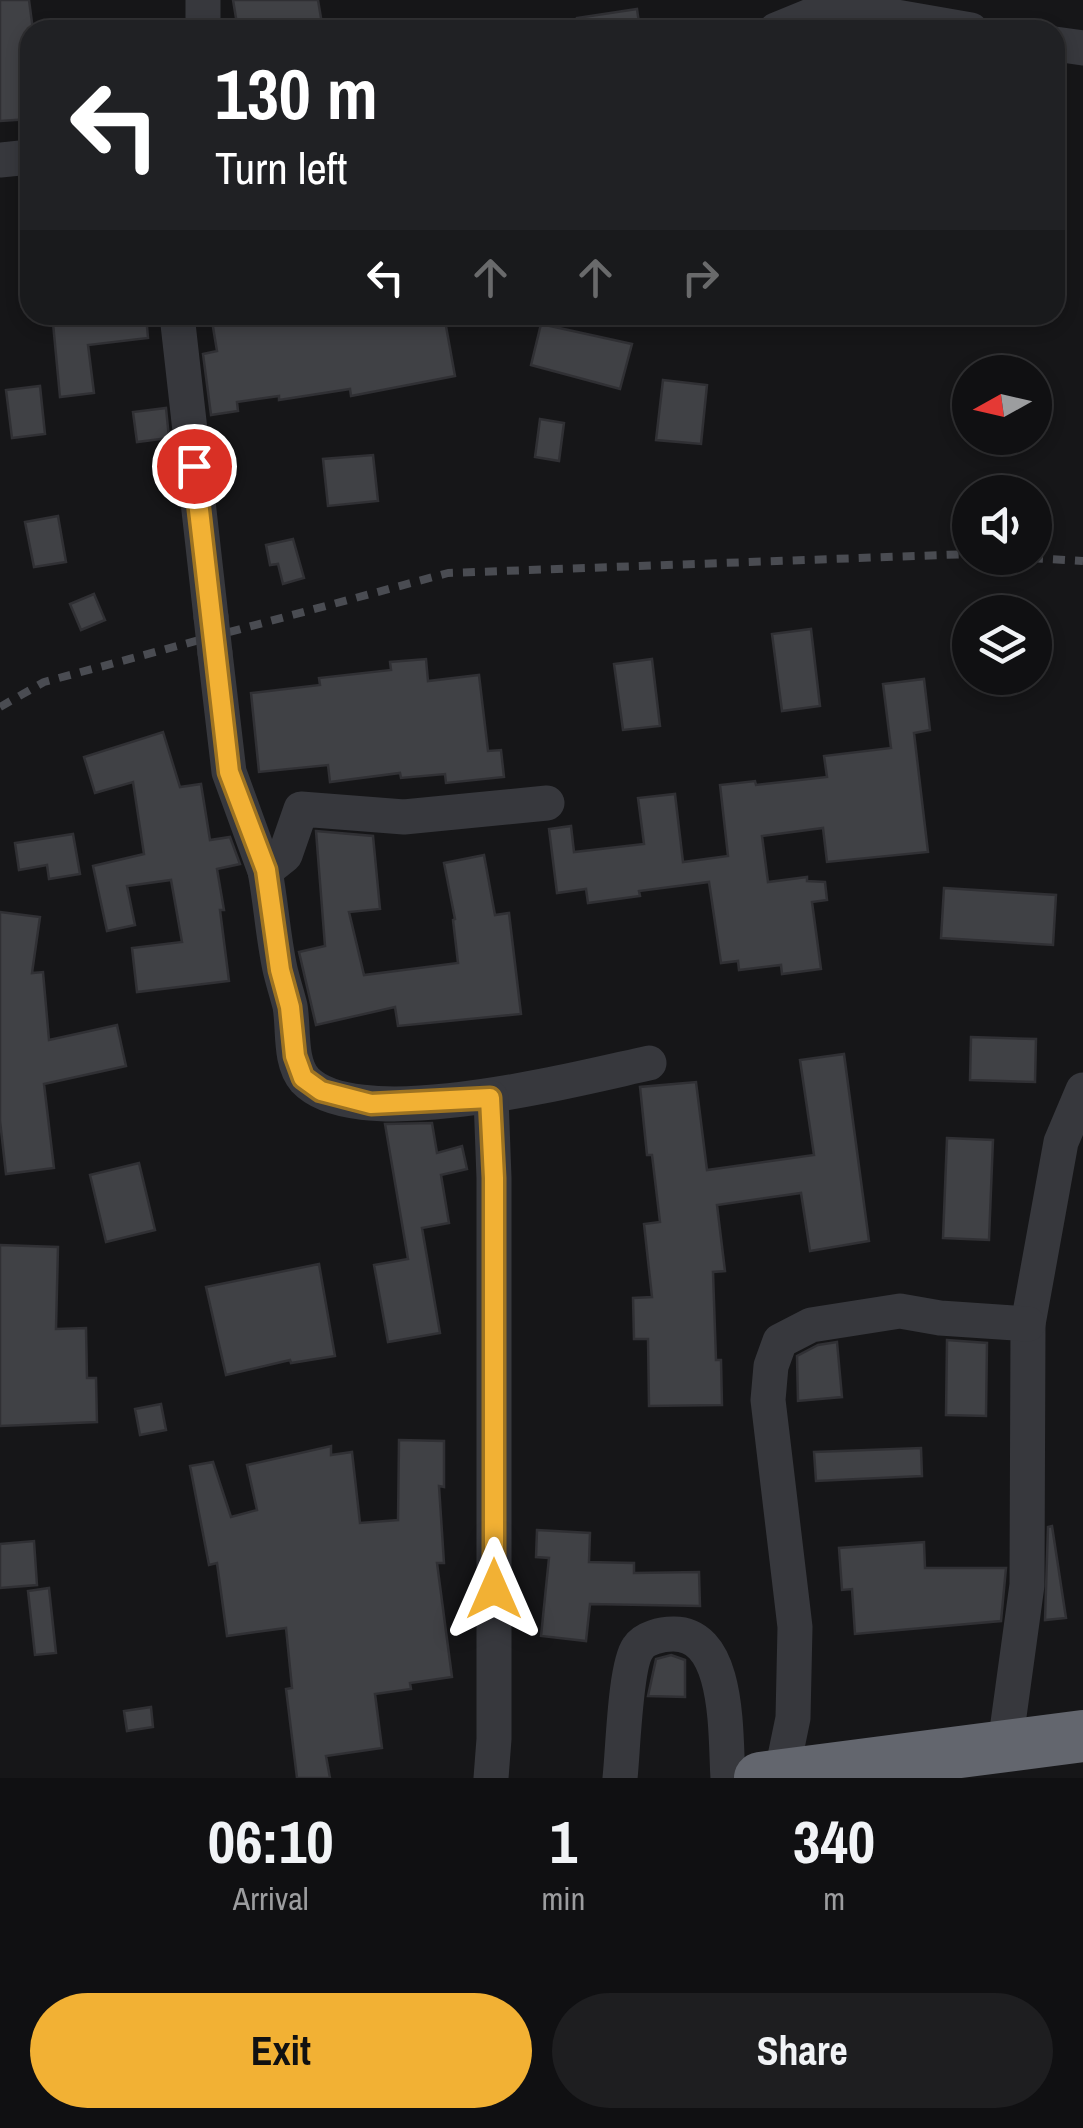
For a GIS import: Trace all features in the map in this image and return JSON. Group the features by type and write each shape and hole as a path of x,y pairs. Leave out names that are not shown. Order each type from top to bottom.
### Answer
{"highway":[{"path":"771,1777 1083,1736"}],"street":[{"path":"800,20 856,10 914,20"},
{"path":"178,325 229,772 266,870 295,1056 303,1078 321,1091 371,1104 490,1098 649,1063"},
{"path":"266,870 285,855 301,809 404,817 547,804"},
{"path":"1004,1745 1027,1585 1028,1324 1062,1142 1083,1090"},
{"path":"490,1098 494,1178 494,1739 490,1778"},
{"path":"771,1777 794,1718 795,1627 768,1400 771,1366 780,1341 811,1325 900,1310 940,1318 1028,1324"},
{"path":"620,1778 636,1648 647,1639 672,1634 689,1636 705,1646 716,1666 728,1778"}],"building":[{"path":"0,0 29,0 32,20 20,20 20,120 0,121"},
{"path":"233,0 318,0 321,20 236,20"},
{"path":"637,9 639,20 577,20"},
{"path":"53,325 147,325 148,338 88,345 94,393 60,397"},
{"path":"213,325 446,325 455,376 351,396 350,389 237,402 238,411 211,415 203,354 217,351"},
{"path":"541,325 632,344 620,389 531,365"},
{"path":"663,380 707,385 701,444 656,440"},
{"path":"40,386 45,434 12,438 6,390"},
{"path":"166,408 169,438 137,442 133,412"},
{"path":"540,419 564,423 559,461 535,457"},
{"path":"373,455 378,501 328,506 323,459"},
{"path":"58,516 66,562 34,567 25,522"},
{"path":"293,539 304,578 283,584 278,564 270,565 266,545"},
{"path":"94,594 105,620 81,630 70,604"},
{"path":"811,629 820,706 782,711 772,634"},
{"path":"426,659 428,681 479,675 488,751 501,750 504,777 446,783 445,774 401,778 400,773 330,782 328,765 259,772 251,693 320,685 319,678 391,670 390,662"},
{"path":"652,659 660,726 623,730 614,664"},
{"path":"924,679 930,730 914,733 928,852 827,862 823,828 762,836 768,882 807,877 807,881 825,882 827,900 812,902 821,969 782,974 781,965 739,970 738,961 721,963 709,882 639,891 640,896 588,903 586,889 557,893 549,829 571,826 574,852 644,844 638,798 675,794 683,862 728,856 720,785 827,777 824,756 891,748 883,684"},
{"path":"163,732 180,787 201,784 210,840 230,837 240,864 217,869 229,981 137,992 132,948 182,942 171,880 127,886 135,925 107,931 93,866 144,854 133,782 95,793 84,757"},
{"path":"316,831 373,836 380,909 349,912 364,975 458,963 455,919 444,863 484,855 495,915 509,913 521,1014 398,1026 395,1007 316,1025 299,952 325,946"},
{"path":"73,834 80,874 49,879 47,865 19,870 15,843"},
{"path":"944,888 1056,895 1053,945 941,938"},
{"path":"0,912 40,917 32,973 43,972 49,1040 117,1025 126,1066 44,1084 54,1168 6,1174 0,1121"},
{"path":"971,1037 1036,1039 1035,1082 970,1080"},
{"path":"844,1054 869,1241 810,1251 801,1193 717,1205 725,1271 713,1272 722,1405 649,1406 648,1339 634,1339 633,1298 652,1297 644,1224 660,1222 652,1155 647,1155 640,1087 696,1082 707,1170 814,1155 800,1060"},
{"path":"432,1123 437,1153 462,1146 467,1169 441,1175 449,1223 422,1228 440,1333 388,1342 374,1265 408,1259 385,1124"},
{"path":"947,1138 993,1140 989,1240 943,1238"},
{"path":"139,1163 155,1230 106,1242 90,1175"},
{"path":"0,1245 58,1247 56,1329 86,1328 87,1378 96,1378 97,1422 0,1426"},
{"path":"319,1264 335,1356 291,1363 290,1360 226,1375 206,1287"},
{"path":"947,1340 987,1343 986,1416 946,1415"},
{"path":"837,1342 842,1397 798,1401 797,1356 818,1345"},
{"path":"161,1404 166,1430 140,1435 135,1409"},
{"path":"399,1440 444,1441 444,1487 439,1486 444,1563 437,1563 452,1677 410,1683 411,1689 375,1694 382,1748 326,1756 330,1778 297,1778 286,1689 292,1688 286,1628 227,1636 217,1563 209,1565 190,1466 213,1462 231,1517 257,1510 247,1465 331,1446 331,1455 352,1452 360,1523 398,1520"},
{"path":"921,1448 922,1476 816,1481 814,1452"},
{"path":"1052,1526 1066,1618 1045,1620 1048,1527"},
{"path":"537,1530 590,1533 589,1562 634,1563 634,1573 699,1572 700,1606 590,1604 586,1641 541,1636 549,1558 536,1557"},
{"path":"34,1541 37,1585 0,1588 0,1544"},
{"path":"924,1542 925,1568 1006,1568 1001,1621 855,1634 852,1589 842,1590 839,1548"},
{"path":"49,1588 56,1653 35,1655 28,1591"},
{"path":"671,1655 685,1660 685,1697 648,1696 656,1659"},
{"path":"151,1707 153,1727 127,1731 124,1711"}],"railway":[{"path":"0,707 44,682 448,573 952,555"},
{"path":"1052,559 1083,561"}],"route":[{"path":"194,466 229,772 266,870 295,1056 303,1078 321,1091 371,1104 490,1098 494,1178 494,1589"}]}
